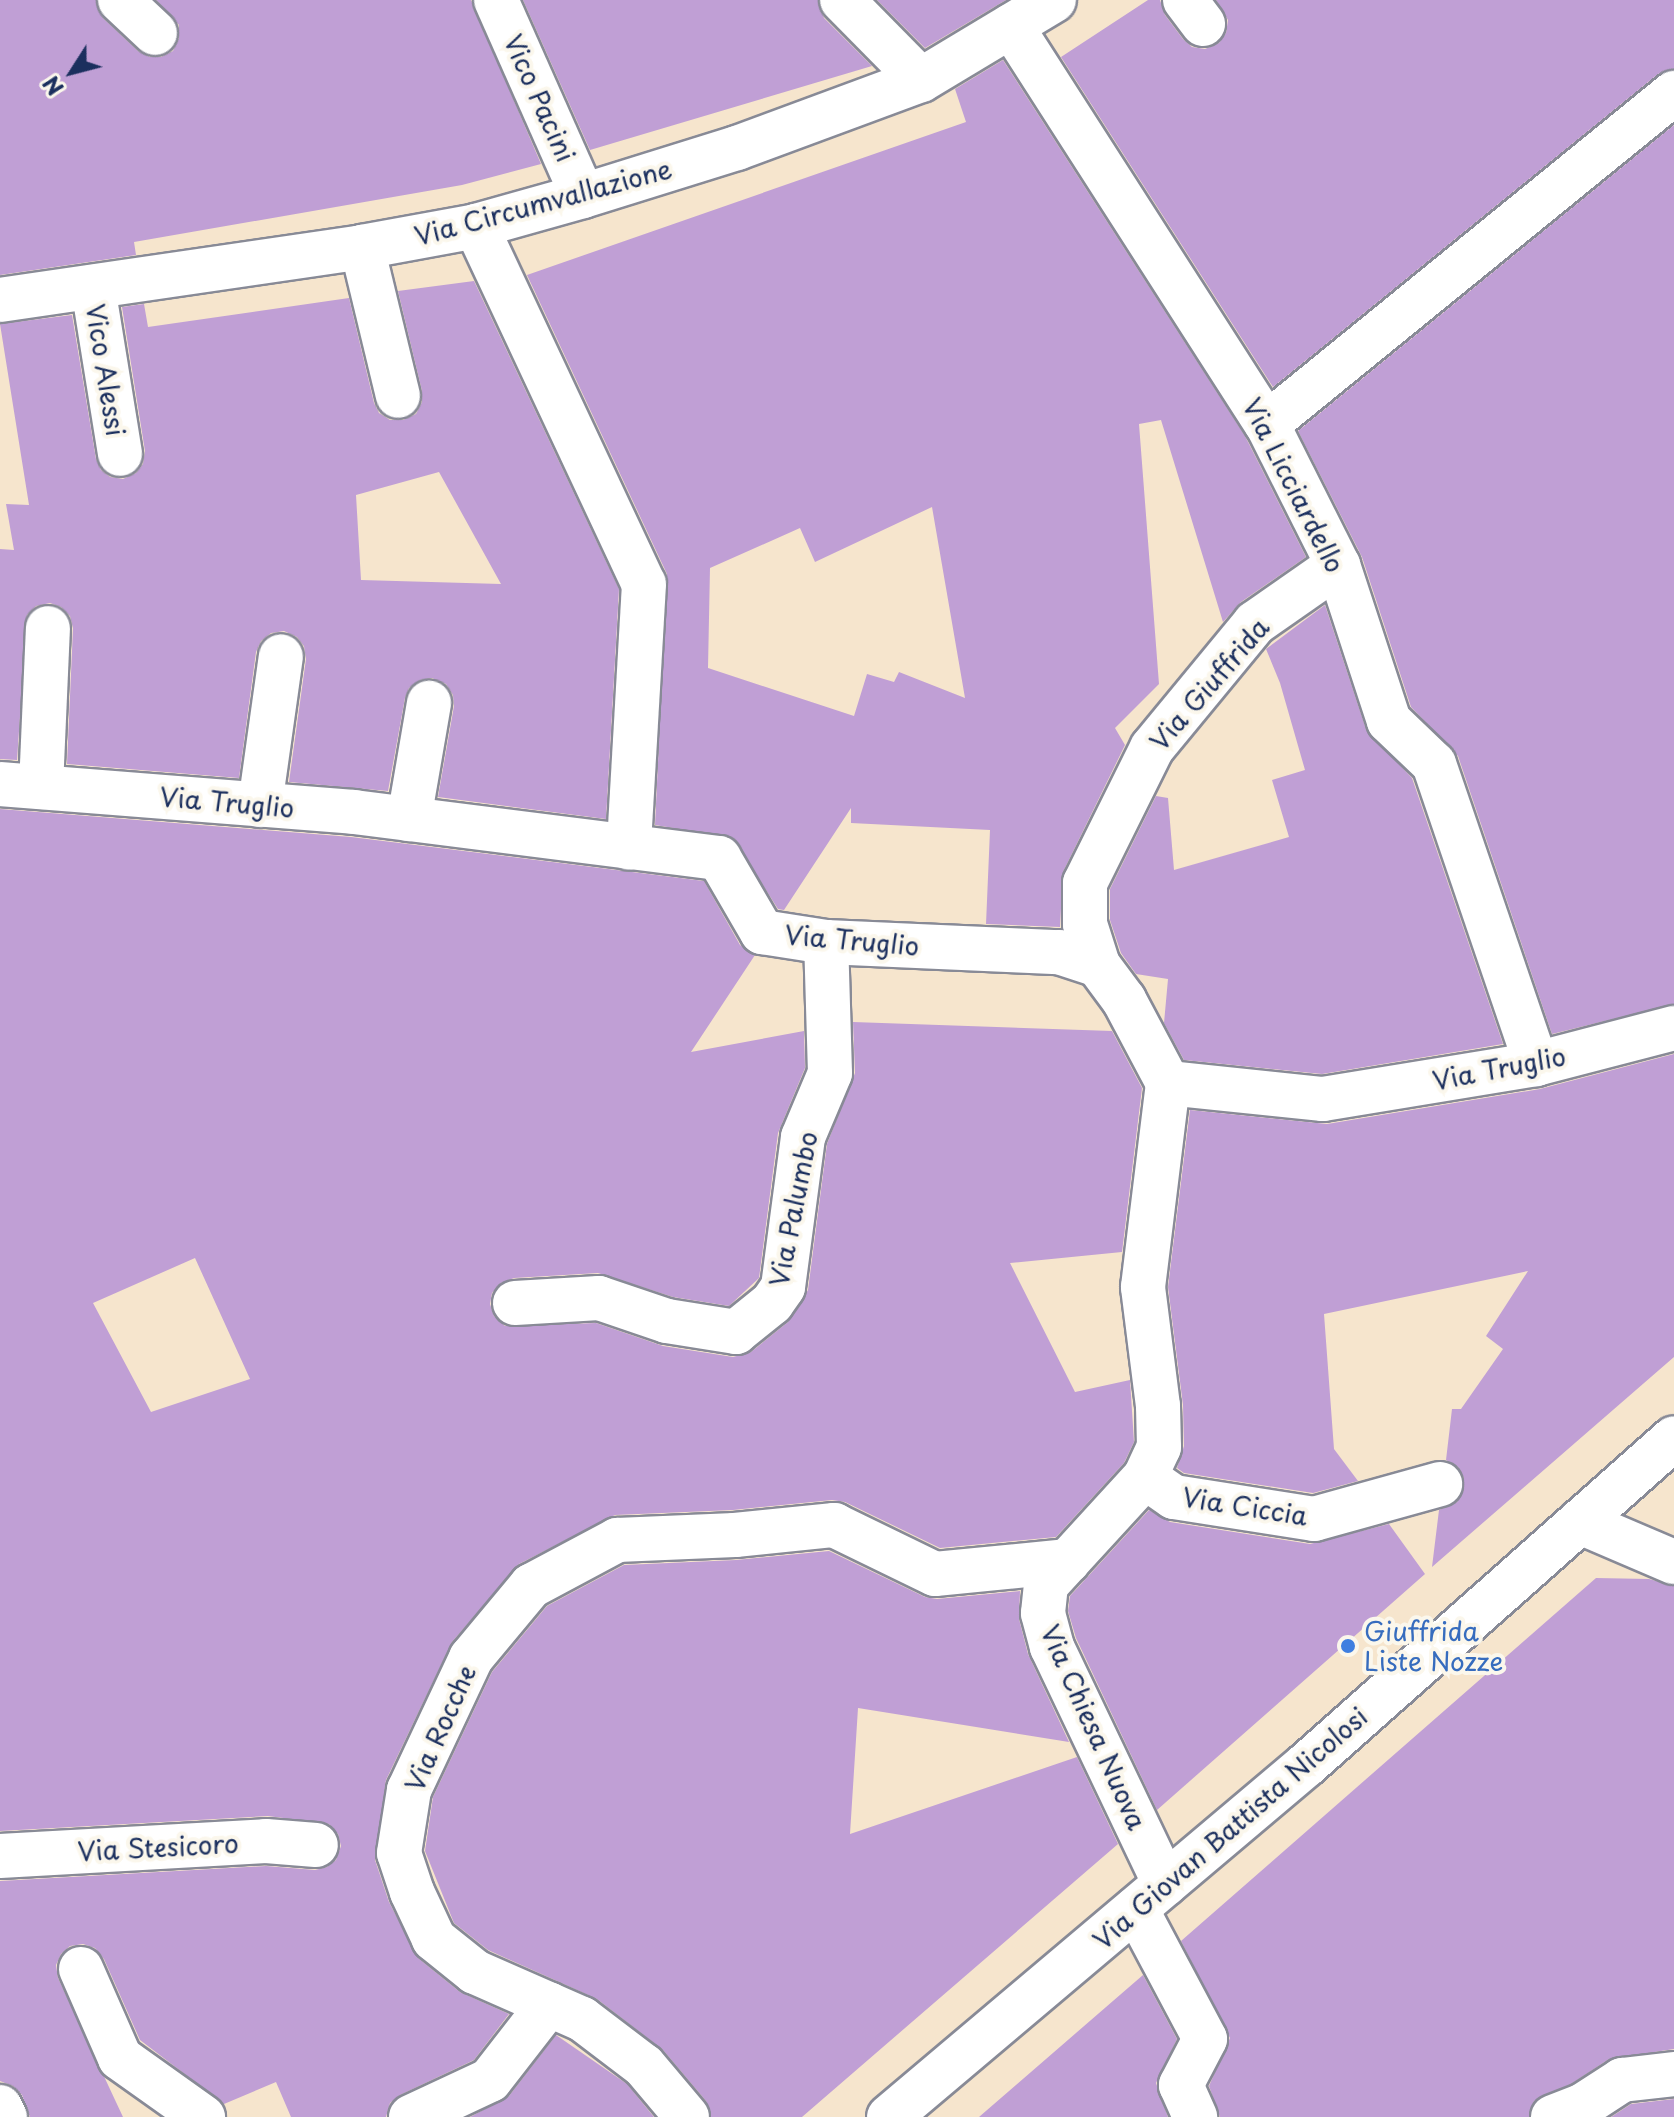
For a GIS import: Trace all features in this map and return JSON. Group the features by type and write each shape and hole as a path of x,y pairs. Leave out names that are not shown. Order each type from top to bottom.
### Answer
{"street":[{"path":"120,0 155,33"},
{"name":"Vico Pacini","path":"496,0 583,196"},
{"path":"842,0 921,80"},
{"name":"Via Circumvallazione","path":"0,300 362,247 476,226 583,196 737,148 921,80 1054,0"},
{"name":"Via Licciardello","path":"1011,26 1267,424 1338,565 1389,721 1434,764 1536,1064"},
{"path":"1267,424 1674,93"},
{"path":"476,226 644,584 629,848"},
{"path":"362,247 398,396"},
{"name":"Vico Alessi","path":"93,287 120,454"},
{"name":"Via Giuffrida","path":"1098,965 1085,924 1085,883 1152,748 1255,623 1338,565"},
{"path":"21,786 48,628"},
{"path":"260,805 281,656"},
{"path":"409,819 429,703"},
{"name":"Via Truglio","path":"21,786 409,819 719,858 762,932 826,942 1059,952 1098,965"},
{"name":"Via Palumbo","path":"515,1303 599,1298 667,1321 736,1332 772,1303 783,1287 803,1137 830,1073 826,942"},
{"path":"1098,965 1132,1013 1168,1083"},
{"name":"Via Truglio","path":"1168,1083 1323,1099 1536,1064 1674,1028"},
{"name":"Via Chiesa Nuova","path":"1168,1083 1143,1287 1158,1406 1159,1447 1145,1477 1046,1585 1043,1613 1052,1647 1205,2039 1181,2085 1195,2117"},
{"name":"Via Giovan Battista Nicolosi","path":"889,2117 1150,1896 1674,1438"},
{"name":"Via Ciccia","path":"1145,1477 1174,1497 1314,1519 1440,1484"},
{"path":"1580,1522 1674,1562"},
{"name":"Via Rocche","path":"687,2117 644,2066 582,2019 475,1972 434,1939 412,1892 399,1853 409,1790 471,1658 531,1586 617,1540 735,1535 834,1525 935,1574 1068,1561"},
{"name":"Via Stesicoro","path":"0,1856 266,1841 316,1845"},
{"path":"81,1969 120,2058 203,2117"},
{"path":"417,2116 490,2080 549,2004"},
{"path":"1553,2117 1582,2106 1622,2080 1674,2074"},
{"path":"0,2107 5,2117"}],"building":[{"path":"0,0 96,0 103,18 138,51 150,57 161,57 173,51 179,38 179,25 156,0 471,0 541,164 462,185 134,242 136,255 0,275"},
{"path":"523,0 818,0 824,18 872,66 590,150"},
{"path":"877,0 1006,0 925,48"},
{"path":"1148,0 1160,0 1165,15 1183,39 1192,47 1205,49 1219,43 1226,33 1228,20 1216,0 1674,0 1674,69 1658,74 1273,387 1061,57"},
{"path":"1003,60 1245,436 1306,557 1241,602 1223,622 1161,420 1139,424 1159,684 1115,728 1125,745 1063,872 1060,927 986,924 990,830 851,823 851,808 784,910 778,909 733,838 655,825 667,574 527,275 966,122 955,89","holes":["932,507 965,698 899,672 894,682 867,674 854,716 708,668 710,568 800,528 815,562"]},
{"path":"1674,125 1674,1004 1552,1034 1458,756 1411,707 1362,557 1298,431"},
{"path":"474,281 619,589 606,819 438,797 454,706 453,695 446,684 432,678 420,680 409,688 405,698 388,791 289,782 306,659 304,646 297,637 284,631 271,633 261,641 256,652 239,778 67,764 73,628 70,616 61,607 50,603 36,606 27,615 17,760 0,759 0,549 14,550 6,504 29,505 0,324 72,315 96,459 101,470 110,477 123,479 136,473 143,464 145,451 122,307 144,304 148,327 349,298 374,403 379,413 390,420 403,420 416,414 422,402 422,391 398,291","holes":["439,472 501,584 361,580 356,495"]},
{"path":"1325,605 1366,729 1412,778 1503,1044 1322,1074 1184,1060 1164,1023 1168,979 1136,974 1121,953 1110,920 1110,889 1156,796 1168,798 1174,870 1289,837 1272,780 1305,770 1280,683 1266,649"},
{"path":"0,809 351,837 704,881 740,945 755,955 691,1052 804,1031 805,1068 778,1133 759,1278 729,1306 673,1297 598,1273 514,1278 501,1283 492,1293 490,1304 494,1316 505,1326 596,1323 663,1346 733,1357 751,1352 788,1322 808,1290 827,1144 855,1073 853,1022 1112,1031 1142,1088 1122,1252 1010,1263 1075,1392 1130,1380 1134,1442 1124,1463 1056,1537 940,1548 845,1502 832,1500 733,1510 615,1515 519,1564 452,1642 386,1780 375,1860 389,1902 418,1958 460,1992 509,2014 474,2060 400,2095 390,2103 386,2117 291,2117 276,2082 224,2104 140,2040 104,1959 95,1948 83,1944 70,1946 61,1954 56,1965 58,1978 123,2117 30,2117 22,2095 13,2086 0,2081 0,1881 266,1866 315,1870 327,1867 336,1860 341,1846 338,1834 329,1824 268,1816 0,1831","holes":["195,1258 250,1379 151,1412 93,1303"]},
{"path":"1674,1054 1674,1357 1432,1567 1439,1510 1457,1502 1464,1489 1464,1478 1458,1467 1446,1460 1452,1409 1461,1409 1503,1349 1486,1336 1528,1271 1324,1314 1334,1449 1358,1481 1313,1493 1184,1473 1177,1468 1184,1446 1183,1405 1168,1287 1190,1110 1327,1124 1540,1089"},
{"path":"1149,1510 1170,1522 1310,1544 1389,1524 1425,1574 1157,1810 1076,1638 1068,1611 1070,1596"},
{"path":"829,1551 925,1597 937,1599 1020,1591 1019,1619 1028,1654 1069,1742 858,1708 850,1834 1077,1757 1118,1844 802,2117 711,2117 706,2101 663,2050 597,1999 488,1950 454,1923 425,1851 433,1797 492,1672 547,1606 624,1565 736,1560"},
{"path":"1596,1578 1649,1579 1674,1586 1674,2049 1609,2059 1571,2084 1534,2101 1529,2117 1220,2117 1209,2086 1230,2038 1181,1941"},
{"path":"1143,1975 1177,2039 1156,2083 1168,2117 979,2117"},
{"path":"556,2035 627,2084 654,2117 470,2117 509,2096"},
{"path":"1674,2099 1674,2117 1611,2117 1631,2104"}],"place":[{"name":"Giuffrida Liste Nozze","path":"1348,1646"}]}
